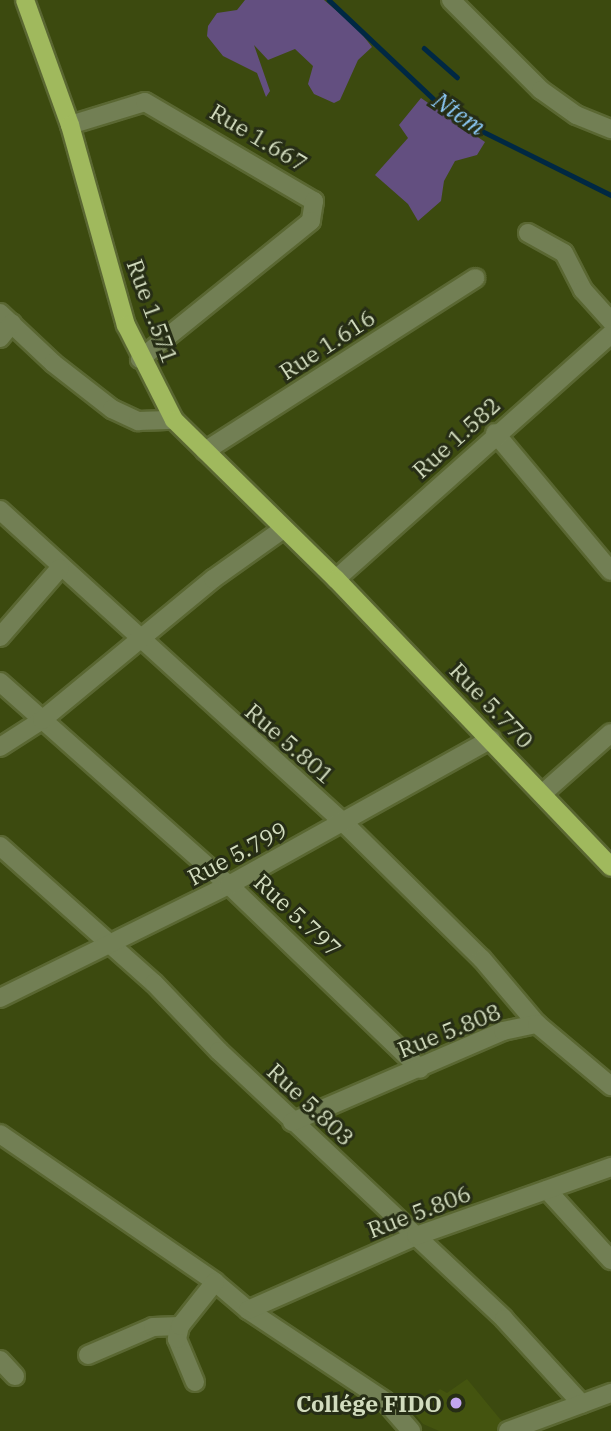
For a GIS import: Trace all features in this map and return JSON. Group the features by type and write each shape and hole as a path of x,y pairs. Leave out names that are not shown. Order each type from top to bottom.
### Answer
{"main road":[{"name":"Rue 1.571","path":"25,0 70,125 140,359 174,420 336,579"},
{"name":"Rue 5.770","path":"336,579 611,867"}],"street":[{"path":"451,0 541,90 576,115 611,129"},
{"name":"Rue 1.667","path":"70,125 126,104 158,105 314,201 312,221 140,359"},
{"path":"528,233 564,253 583,290 611,321"},
{"name":"Rue 1.616","path":"205,451 475,278"},
{"path":"0,338 6,318 52,363 112,409 138,421 174,420"},
{"name":"Rue 1.582","path":"336,579 495,433 611,334"},
{"path":"495,433 611,571"},
{"name":"Rue 5.801","path":"0,510 140,642 345,824 482,959 537,1024"},
{"path":"0,747 42,720 140,642 213,579 283,529"},
{"path":"0,638 60,568"},
{"name":"Rue 5.797","path":"0,682 229,885 420,1069"},
{"path":"542,794 611,733"},
{"name":"Rue 5.799","path":"0,999 114,945 345,824 491,739"},
{"name":"Rue 5.803","path":"0,846 114,945 292,1122 504,1319 582,1404"},
{"name":"Rue 5.808","path":"292,1122 503,1031 537,1024 611,1086"},
{"path":"0,1134 215,1282 248,1310 385,1401 411,1431"},
{"name":"Rue 5.806","path":"248,1310 416,1236 611,1167"},
{"path":"547,1190 611,1260"},
{"path":"195,1382 180,1354 180,1326 215,1282"},
{"path":"88,1355 153,1327 180,1326"},
{"path":"0,1360 15,1376"},
{"path":"508,1431 532,1427 611,1393"}],"shaded area":[{"path":"245,0 324,0 357,28 372,47 358,60 340,100 334,103 314,94 308,84 313,66 295,49 268,60 254,45 270,91 266,97 257,73 223,56 207,36 208,26 217,13 237,10"},
{"path":"421,98 485,142 477,155 455,161 444,181 441,201 418,221 408,204 375,175 408,138 399,125"},
{"name":"Collége FIDO","path":"467,1379 500,1419 515,1431 439,1431 423,1424 414,1413 440,1389 447,1393"}],"waterway":[{"name":"Ntem","path":"329,0 437,102 474,127 611,195"},
{"path":"468,5 504,41"},
{"path":"424,48 457,77"}],"place":[{"name":"Collége FIDO","path":"456,1403"}]}
